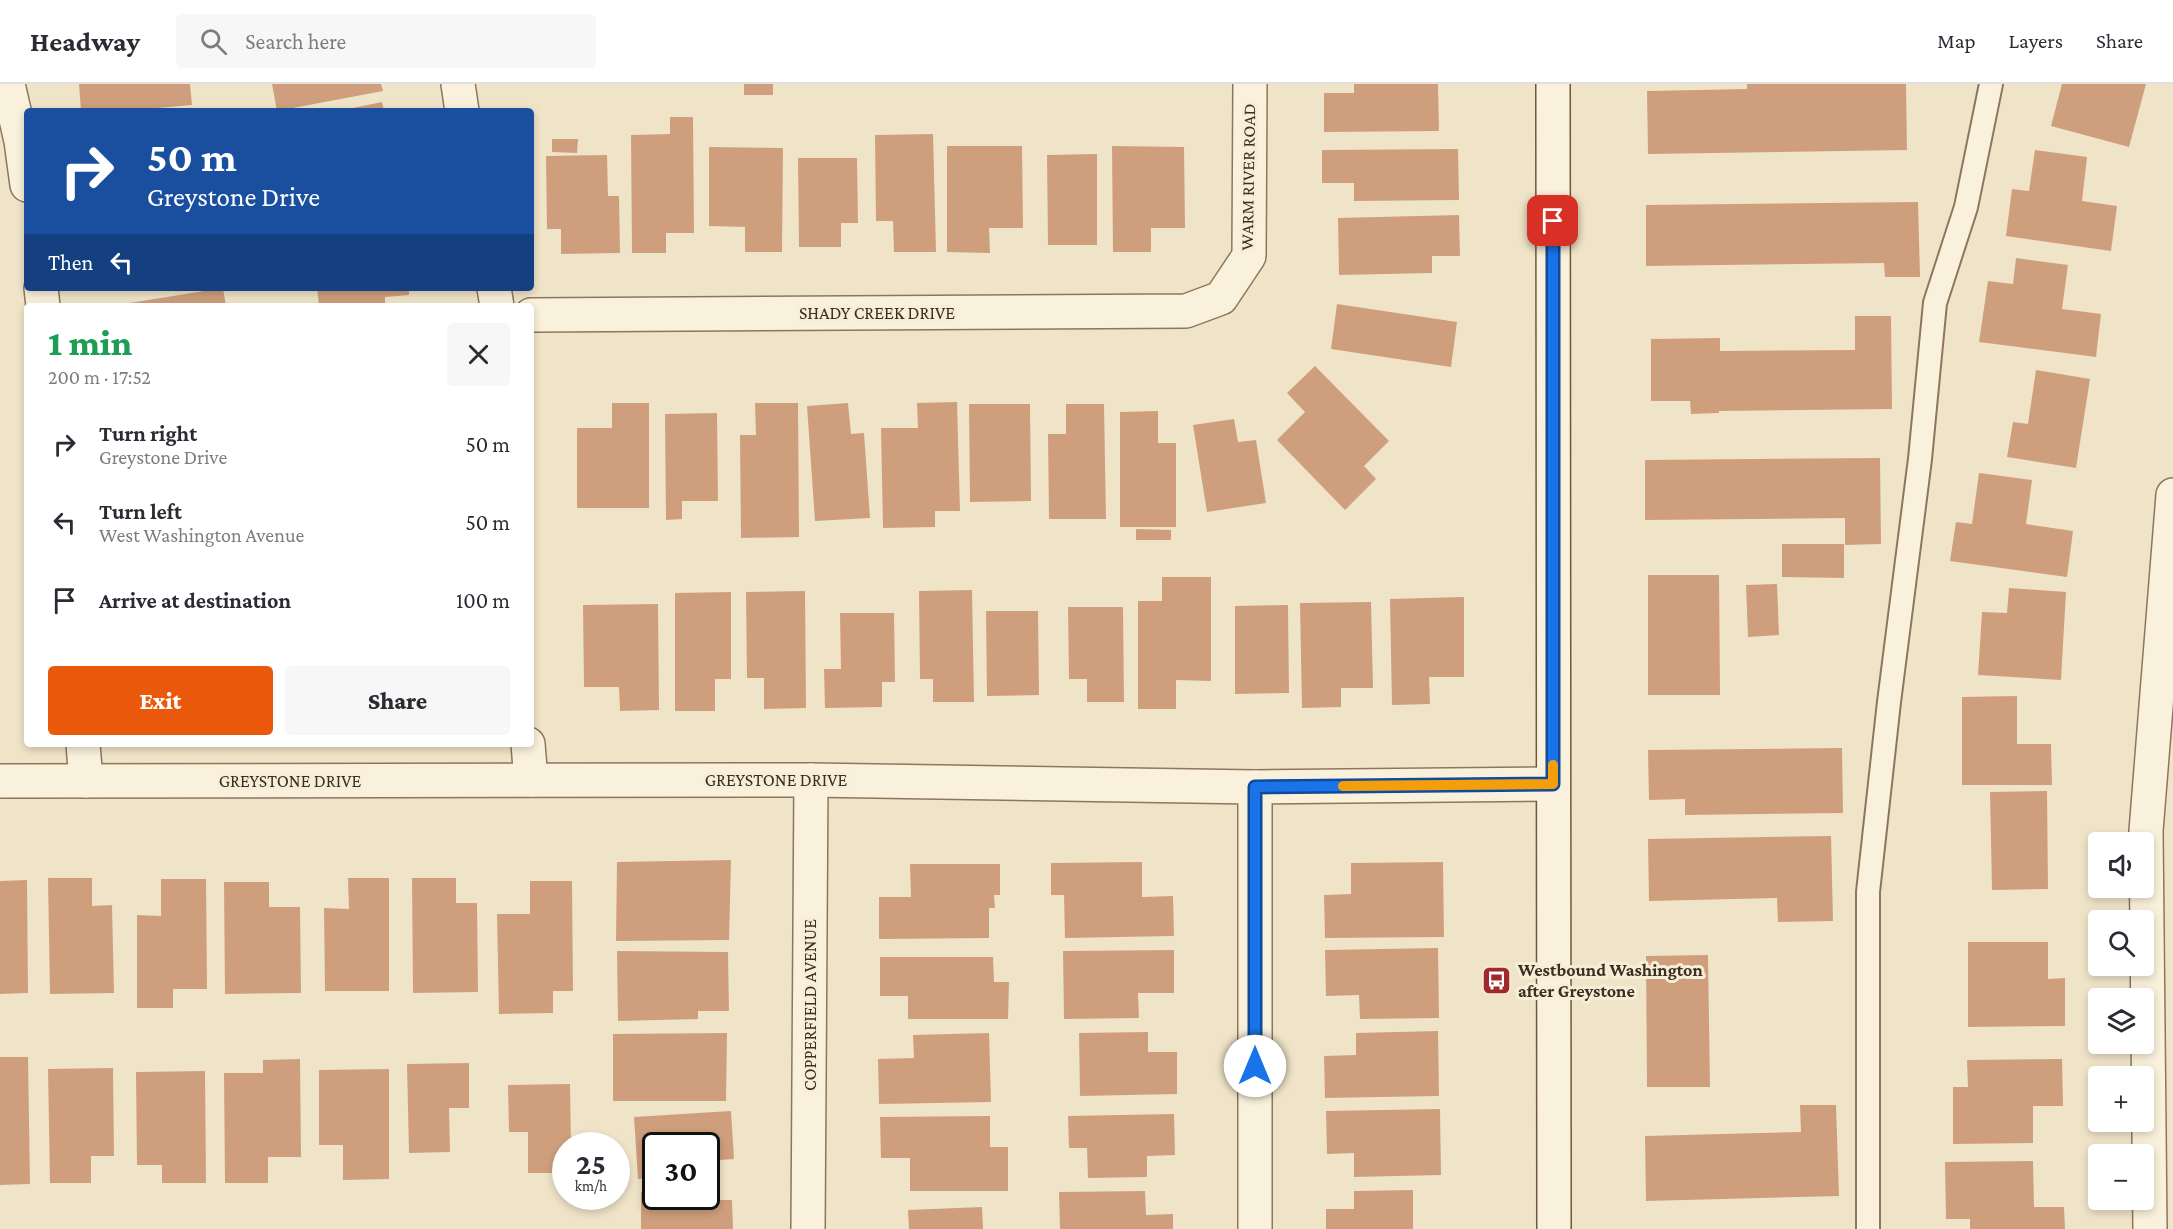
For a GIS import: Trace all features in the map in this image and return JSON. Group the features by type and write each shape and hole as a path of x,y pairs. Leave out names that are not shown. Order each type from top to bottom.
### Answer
{"street":[{"path":"8,84 24,163"},
{"path":"458,84 462,108"},
{"name":"WARM RIVER ROAD","path":"1221,298 1249,256 1250,84"},
{"path":"1553,84 1554,1229"},
{"name":"SHADY CREEK DRIVE","path":"534,315 1186,311 1221,298"},
{"path":"2150,1229 2146,831 2173,495"},
{"path":"83,747 86,781"},
{"path":"528,747 531,780"},
{"name":"GREYSTONE DRIVE","path":"0,781 811,780 1255,787 1553,784"},
{"name":"COPPERFIELD AVENUE","path":"808,1229 811,780"},
{"path":"1255,787 1255,1229"}],"lane":[{"path":"1868,1229 1870,880 1889,702 1917,482 1935,303 1966,207 1991,84"}],"building":[{"path":"79,84 190,84 192,105 158,108 81,108"},
{"path":"272,84 381,84 383,91 293,108 276,108"},
{"path":"744,84 773,84 773,95 744,95"},
{"path":"1354,84 1438,84 1439,131 1324,132 1324,93 1354,93"},
{"path":"1747,84 1906,84 1907,150 1648,154 1647,91 1747,89"},
{"path":"2062,84 2146,84 2129,147 2051,126"},
{"path":"382,102 383,108 353,108"},
{"path":"670,117 693,117 694,233 666,233 666,253 632,253 631,135 670,134"},
{"path":"933,134 936,252 894,252 893,221 876,221 875,135"},
{"path":"552,139 578,139 577,153 552,152"},
{"path":"947,146 1022,146 1023,228 989,228 990,253 947,252"},
{"path":"1112,146 1184,147 1185,228 1151,228 1151,252 1113,252"},
{"path":"709,147 783,148 782,252 745,252 745,227 709,226"},
{"path":"1458,149 1459,200 1354,201 1354,183 1322,183 1322,150"},
{"path":"2035,150 2087,157 2082,201 2117,206 2111,251 2006,236 2012,189 2029,191"},
{"path":"1097,154 1097,245 1048,245 1047,155"},
{"path":"607,155 608,196 619,196 620,253 561,254 561,229 547,229 546,156"},
{"path":"798,158 857,158 858,223 841,223 841,247 799,247"},
{"path":"1918,202 1920,277 1885,277 1884,263 1646,266 1646,205"},
{"path":"1459,215 1460,256 1432,256 1432,273 1339,275 1338,218"},
{"path":"2016,258 2068,265 2062,309 2101,314 2096,357 1979,342 1988,281 2013,284"},
{"path":"204,291 224,291 226,303 129,303"},
{"path":"317,291 409,291 409,295 385,297 385,303 319,303"},
{"path":"1337,304 1457,322 1451,367 1331,349"},
{"path":"1855,316 1891,316 1892,409 1719,411 1719,413 1691,414 1690,401 1651,401 1651,339 1720,338 1720,351 1855,350"},
{"path":"1315,366 1389,441 1364,466 1376,479 1345,510 1277,440 1305,412 1287,393"},
{"path":"2036,370 2090,379 2076,468 2007,457 2013,422 2028,424"},
{"path":"957,402 960,511 935,511 935,527 883,528 881,428 918,428 917,403"},
{"path":"612,403 649,403 649,508 577,508 577,428 612,428"},
{"path":"755,403 798,403 799,537 741,538 740,435 756,435"},
{"path":"848,403 851,434 864,433 870,518 815,521 807,406"},
{"path":"969,404 1030,404 1031,501 970,502"},
{"path":"1066,404 1104,404 1106,519 1049,519 1048,434 1066,434"},
{"path":"1158,411 1158,443 1176,443 1176,527 1120,527 1120,412"},
{"path":"717,413 718,501 682,501 682,519 666,520 665,414"},
{"path":"1234,419 1238,442 1256,440 1266,503 1207,512 1193,425"},
{"path":"1880,458 1881,544 1845,545 1845,518 1645,520 1645,460"},
{"path":"1979,473 2032,480 2026,524 2073,531 2067,577 1950,561 1956,522 1972,524"},
{"path":"1136,529 1171,530 1171,540 1136,540"},
{"path":"1782,544 1844,544 1844,578 1782,577"},
{"path":"1648,575 1719,575 1720,695 1648,695"},
{"path":"1162,577 1211,577 1211,681 1176,680 1176,709 1138,709 1138,601 1162,601"},
{"path":"1777,584 1779,635 1748,637 1746,585"},
{"path":"2009,588 2066,592 2061,680 1978,675 1982,612 2007,613"},
{"path":"972,590 974,702 933,702 933,679 920,679 919,591"},
{"path":"805,591 806,708 764,709 764,678 747,678 746,592"},
{"path":"731,592 731,679 715,679 715,711 675,711 675,593"},
{"path":"1464,597 1464,677 1429,677 1430,704 1392,705 1390,599"},
{"path":"1371,602 1373,688 1341,688 1341,707 1302,708 1300,603"},
{"path":"658,604 659,710 620,711 619,687 584,687 583,605"},
{"path":"1288,605 1289,693 1235,694 1235,606"},
{"path":"1068,607 1123,607 1124,702 1087,702 1087,679 1069,679"},
{"path":"986,611 1038,611 1039,695 987,696"},
{"path":"840,613 894,613 895,682 882,682 882,707 825,708 824,669 841,669"},
{"path":"2017,696 2017,744 2051,744 2052,785 1962,785 1962,697"},
{"path":"1842,748 1843,813 1685,815 1685,799 1649,800 1648,750"},
{"path":"2047,791 2048,889 1992,890 1990,792"},
{"path":"1831,836 1833,921 1778,922 1777,898 1649,901 1648,839"},
{"path":"731,860 729,940 616,941 617,862"},
{"path":"1142,862 1142,897 1173,896 1174,936 1065,938 1064,895 1051,895 1051,863"},
{"path":"1443,862 1444,937 1325,938 1324,895 1351,894 1351,863"},
{"path":"910,864 1000,864 1000,895 994,895 995,908 989,908 989,938 879,939 879,897 911,897"},
{"path":"48,878 92,878 92,906 112,905 114,993 50,994"},
{"path":"348,878 389,878 389,991 325,991 324,908 349,909"},
{"path":"412,878 456,878 456,903 477,903 478,992 413,993"},
{"path":"161,879 206,879 207,989 173,989 173,1008 137,1008 137,915 161,916"},
{"path":"27,880 28,993 0,994 0,881"},
{"path":"530,881 572,881 573,991 553,991 553,1013 499,1014 497,914 530,914"},
{"path":"224,882 269,882 269,907 300,907 301,993 225,994"},
{"path":"1968,942 2048,942 2048,979 2065,978 2065,1026 1968,1027"},
{"path":"1438,948 1439,1018 1360,1019 1359,995 1326,996 1325,950"},
{"path":"1174,950 1174,993 1138,993 1139,1018 1064,1019 1063,951"},
{"path":"617,951 728,952 729,1011 698,1011 698,1019 618,1021"},
{"path":"1708,955 1710,1087 1647,1087 1646,956"},
{"path":"880,957 993,957 994,982 1009,982 1008,1019 908,1019 908,996 880,996"},
{"path":"1438,1031 1439,1096 1325,1098 1324,1056 1356,1055 1356,1033"},
{"path":"1148,1032 1148,1052 1177,1052 1177,1094 1080,1096 1079,1033"},
{"path":"727,1033 726,1101 613,1101 613,1034"},
{"path":"989,1033 991,1102 879,1104 878,1059 914,1058 913,1035"},
{"path":"0,1057 28,1057 30,1184 0,1185"},
{"path":"300,1059 301,1157 268,1157 268,1183 225,1183 224,1073 263,1073 263,1060"},
{"path":"2062,1059 2063,1106 2033,1106 2033,1143 1953,1144 1953,1087 1968,1087 1967,1060"},
{"path":"469,1063 469,1108 449,1108 450,1152 409,1153 407,1064"},
{"path":"113,1068 114,1156 91,1156 91,1183 50,1183 48,1069"},
{"path":"389,1069 389,1179 343,1180 343,1145 319,1145 319,1070"},
{"path":"205,1071 206,1183 162,1183 162,1165 137,1165 136,1072"},
{"path":"570,1084 571,1132 552,1132 552,1173 528,1173 528,1132 509,1132 508,1085"},
{"path":"1800,1105 1836,1105 1839,1196 1646,1201 1645,1136 1801,1132"},
{"path":"1440,1109 1441,1175 1354,1177 1354,1153 1327,1154 1326,1111"},
{"path":"731,1111 734,1159 720,1160 720,1132 642,1132 642,1179 638,1179 634,1117"},
{"path":"1174,1114 1175,1155 1147,1156 1147,1177 1088,1178 1087,1148 1069,1148 1068,1116"},
{"path":"990,1116 990,1147 1008,1147 1008,1191 910,1191 910,1158 881,1158 880,1117"},
{"path":"2033,1161 2034,1207 2064,1207 2065,1229 1970,1229 1970,1219 1946,1219 1945,1162"},
{"path":"1413,1190 1413,1229 1326,1229 1326,1209 1354,1209 1354,1191"},
{"path":"1145,1191 1146,1215 1173,1214 1173,1229 1060,1229 1059,1192"},
{"path":"641,1192 642,1210 720,1210 720,1200 732,1200 733,1229 641,1229"},
{"path":"982,1207 983,1229 909,1229 908,1210"}],"slow traffic":[{"path":"1343,786 1553,784 1553,765"}],"place":[{"name":"Westbound Washington after Greystone","path":"1497,980"}],"route":[{"path":"1255,1066 1255,787 1553,784 1553,221"}]}
